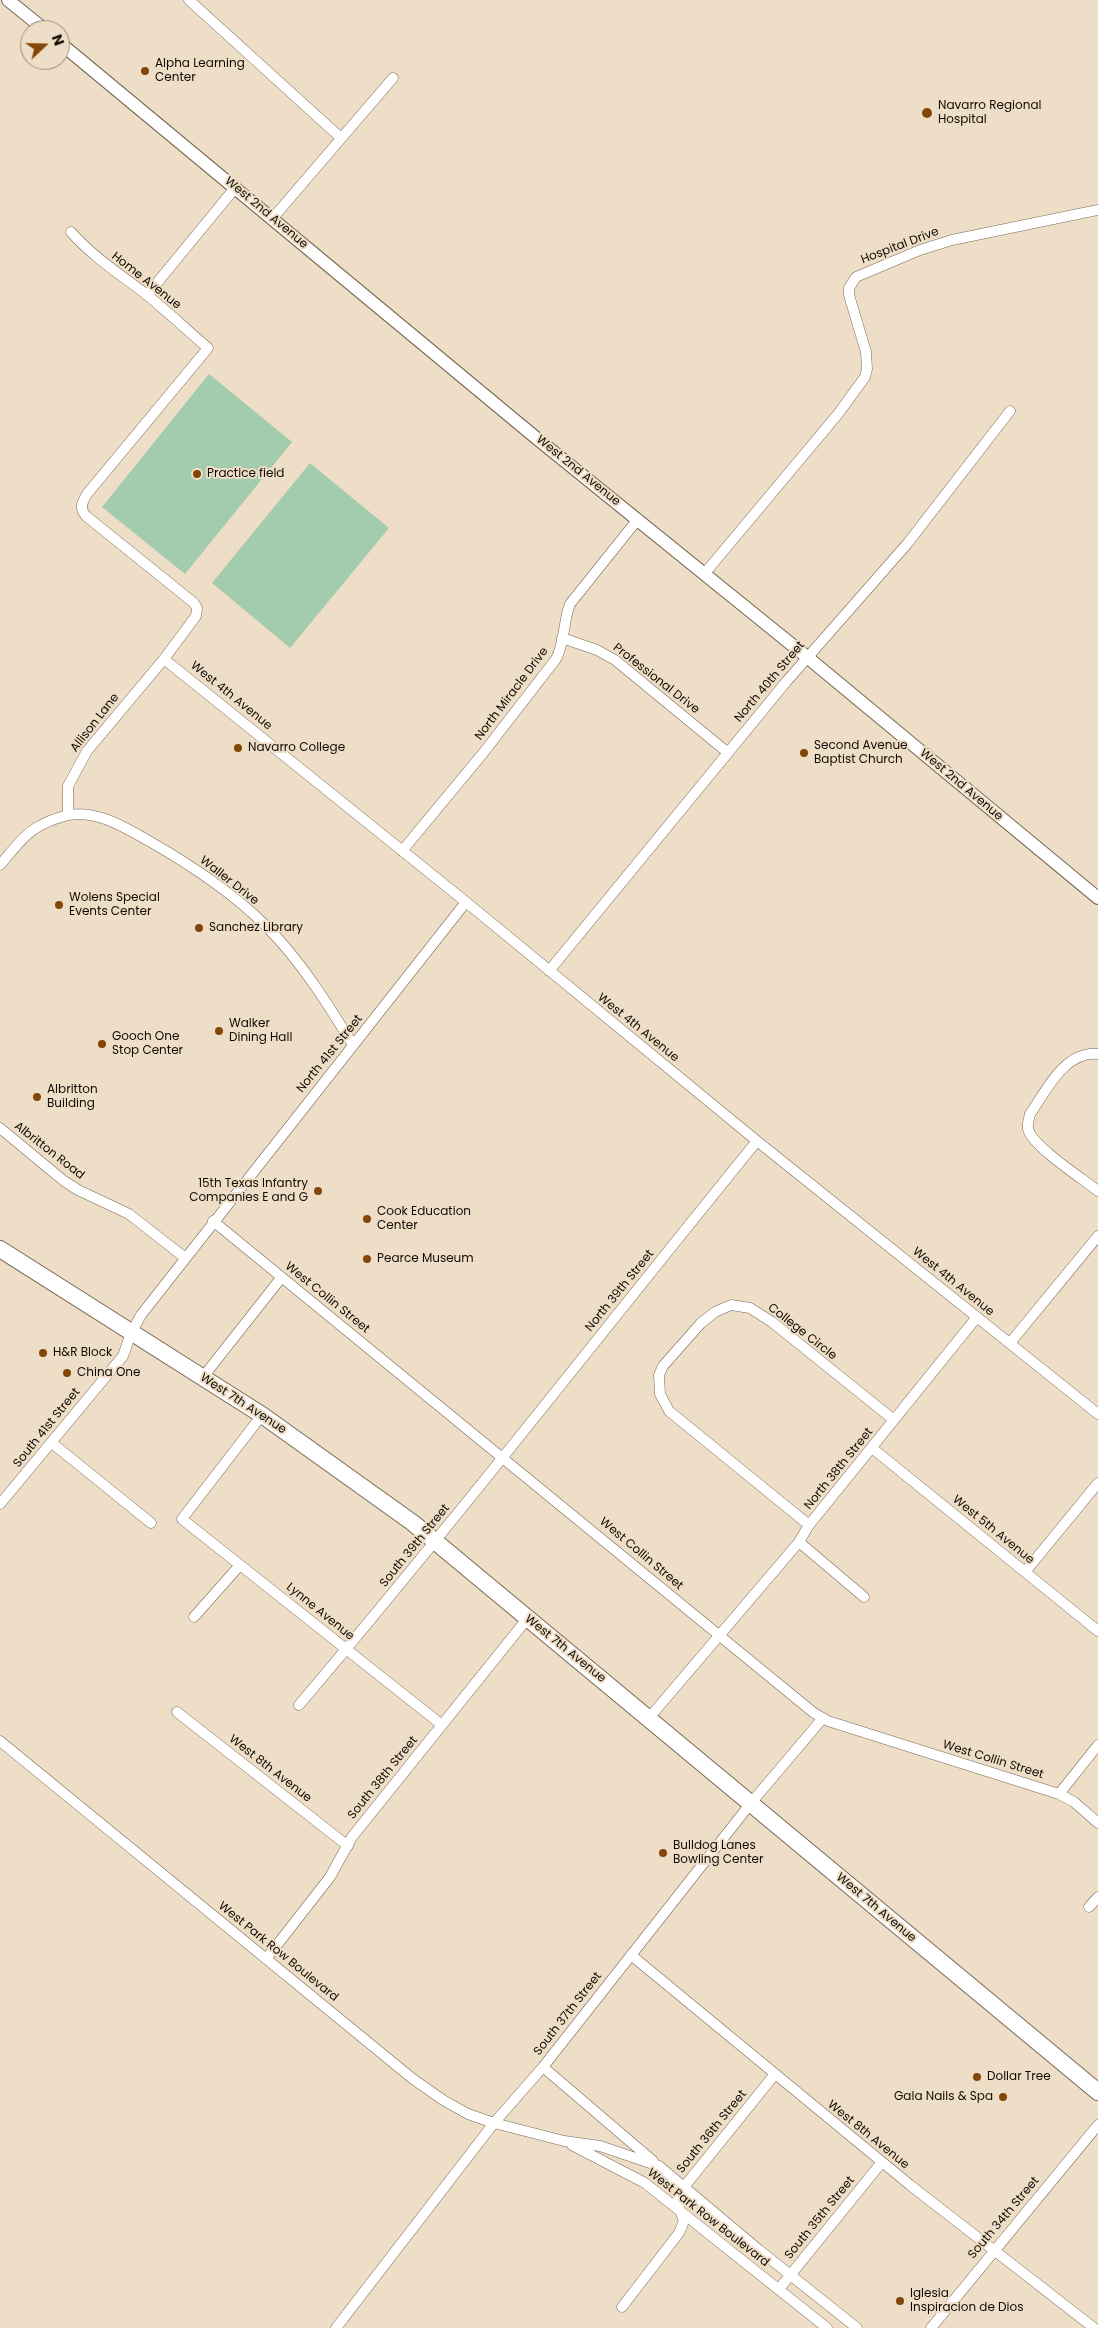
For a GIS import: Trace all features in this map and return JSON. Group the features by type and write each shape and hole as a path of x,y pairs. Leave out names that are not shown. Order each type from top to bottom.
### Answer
{"main road":[{"name":"West 7th Avenue","path":"0,1249 262,1415 368,1490 436,1542 1098,2092"}],"street":[{"path":"8,0 33,20"},
{"path":"189,0 342,138"},
{"name":"West 2nd Avenue","path":"70,51 535,437 638,518 1098,898"},
{"path":"272,219 393,78"},
{"path":"147,295 235,188"},
{"name":"Hospital Drive","path":"705,573 838,414 865,377 867,369 866,352 849,295 849,288 856,277 920,250 952,240 1098,210"},
{"name":"Home Avenue","path":"71,232 83,246 113,272 147,295 208,348"},
{"name":"Allison Lane","path":"68,815 68,786 87,751 164,659 193,621 197,608 194,603 86,516 81,505 87,494 208,348"},
{"name":"North 40th Street","path":"549,971 807,657 907,544 1010,411"},
{"name":"North Miracle Drive","path":"402,851 556,659 565,617 570,604 638,518"},
{"name":"Professional Drive","path":"562,638 597,650 615,660 728,752"},
{"name":"West 4th Avenue","path":"164,659 1098,1414"},
{"path":"0,865 26,834 38,825 68,815"},
{"name":"Waller Drive","path":"68,815 100,817 117,823 170,853 212,881 264,925 288,950 323,997 353,1045"},
{"name":"North 41st Street","path":"213,1221 466,902"},
{"path":"1098,1054 1080,1056 1070,1060 1062,1068 1030,1114 1028,1130 1039,1145 1098,1191"},
{"name":"Albritton Road","path":"0,1128 71,1185 129,1214 184,1257"},
{"name":"North 39th Street","path":"503,1457 758,1141"},
{"name":"South 41st Street","path":"0,1504 123,1356 131,1333 141,1315 213,1221"},
{"name":"West Collin Street","path":"213,1221 814,1713 823,1718 1059,1794 1074,1802 1098,1823"},
{"path":"1010,1343 1098,1236"},
{"path":"202,1377 282,1278"},
{"name":"College Circle","path":"809,1525 669,1411 660,1394 659,1376 668,1358 714,1312 731,1305 750,1308 772,1322 894,1420"},
{"name":"North 38th Street","path":"720,1636 799,1542 809,1525 978,1317"},
{"name":"Lynne Avenue","path":"262,1415 182,1518 442,1725"},
{"path":"52,1443 151,1523"},
{"name":"West 5th Avenue","path":"872,1448 1098,1631"},
{"name":"South 39th Street","path":"299,1704 436,1542 503,1457"},
{"path":"1025,1572 1098,1483"},
{"path":"799,1542 864,1597"},
{"path":"194,1617 240,1565"},
{"name":"South 38th Street","path":"266,1958 330,1877 348,1846 527,1619"},
{"path":"649,1718 720,1636"},
{"name":"West 8th Avenue","path":"177,1712 348,1846"},
{"name":"South 37th Street","path":"336,2328 494,2123 543,2067 751,1803 823,1718"},
{"name":"West Park Row Boulevard","path":"0,1741 435,2095 468,2114 494,2123 564,2141 600,2146 659,2166"},
{"path":"1059,1794 1098,1745"},
{"path":"1089,1907 1098,1897"},
{"name":"West 8th Avenue","path":"631,1955 882,2162 1094,2328"},
{"name":"West Park Row Boulevard","path":"543,2067 684,2187 857,2328"},
{"name":"South 36th Street","path":"622,2307 679,2233 684,2221 677,2201 684,2187 775,2074"},
{"name":"South 34th Street","path":"931,2328 1098,2125"},
{"name":"West Park Row Boulevard","path":"564,2141 630,2174 827,2328"},
{"name":"South 35th Street","path":"779,2289 882,2162"}],"green space":[{"name":"Practice field","path":"209,374 292,442 185,574 102,507"},
{"path":"310,463 389,528 290,648 212,583"}],"place":[{"name":"Alpha Learning Center","path":"145,71"},
{"name":"Navarro Regional Hospital","path":"927,113"},
{"name":"Practice field","path":"197,474"},
{"name":"Navarro College","path":"238,748"},
{"name":"Second Avenue Baptist Church","path":"804,753"},
{"name":"Wolens Special Events Center","path":"59,905"},
{"name":"Sanchez Library","path":"199,928"},
{"name":"Walker Dining Hall","path":"219,1031"},
{"name":"Gooch One Stop Center","path":"102,1044"},
{"name":"Albritton Building","path":"37,1097"},
{"name":"15th Texas Infantry Companies E and G","path":"318,1191"},
{"name":"Cook Education Center","path":"367,1219"},
{"name":"Pearce Museum","path":"367,1259"},
{"name":"H&R Block","path":"43,1353"},
{"name":"China One","path":"67,1373"},
{"name":"Bulldog Lanes Bowling Center","path":"663,1853"},
{"name":"Dollar Tree","path":"977,2077"},
{"name":"Gala Nails & Spa","path":"1003,2097"},
{"name":"Iglesia Inspiracion de Dios","path":"900,2301"}]}
